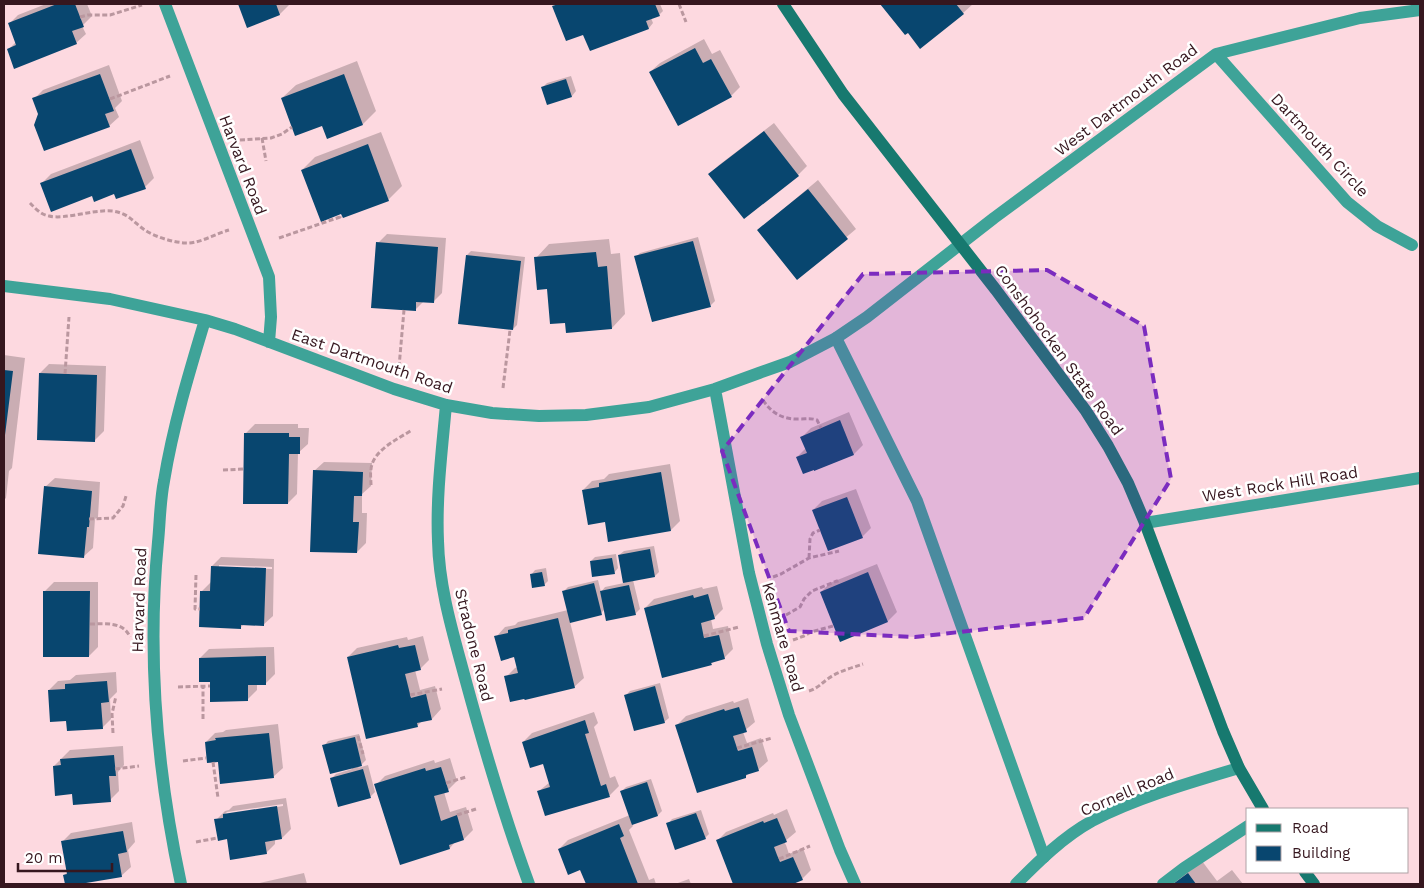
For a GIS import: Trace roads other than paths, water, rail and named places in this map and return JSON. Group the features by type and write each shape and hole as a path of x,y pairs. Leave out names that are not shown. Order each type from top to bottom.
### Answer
{"main road":[{"name":"Conshohocken State Road","path":"783,4 843,94 961,244 1086,411 1108,446 1128,483 1145,522 1203,682 1239,768 1262,808"},
{"path":"1306,873 1314,884"}],"street":[{"name":"Harvard Road","path":"165,4 269,277 271,317 269,342"},
{"name":"West Dartmouth Road","path":"961,244 1216,54 1360,18 1420,10"},
{"name":"Dartmouth Circle","path":"1216,54 1347,202 1377,226 1412,245"},
{"name":"East Dartmouth Road","path":"4,286 70,294 160,309 205,320 394,389 446,405 492,413 539,416 586,415 649,407 715,389 790,362 836,338 867,318 961,244"},
{"name":"Harvard Road","path":"181,884 162,774 153,644 154,587 163,484 182,395 205,320"},
{"path":"836,338 917,501 1044,857"},
{"name":"Kenmare Road","path":"715,389 751,581 767,644 789,716 840,850 855,884"},
{"name":"Stradone Road","path":"446,405 438,490 438,542 442,584 485,753 528,884"},
{"name":"West Rock Hill Road","path":"1145,522 1420,478"},
{"name":"Cornell Road","path":"1016,884 1063,841 1092,821 1182,786 1239,768"},
{"path":"1164,884 1184,868 1246,827"}]}
